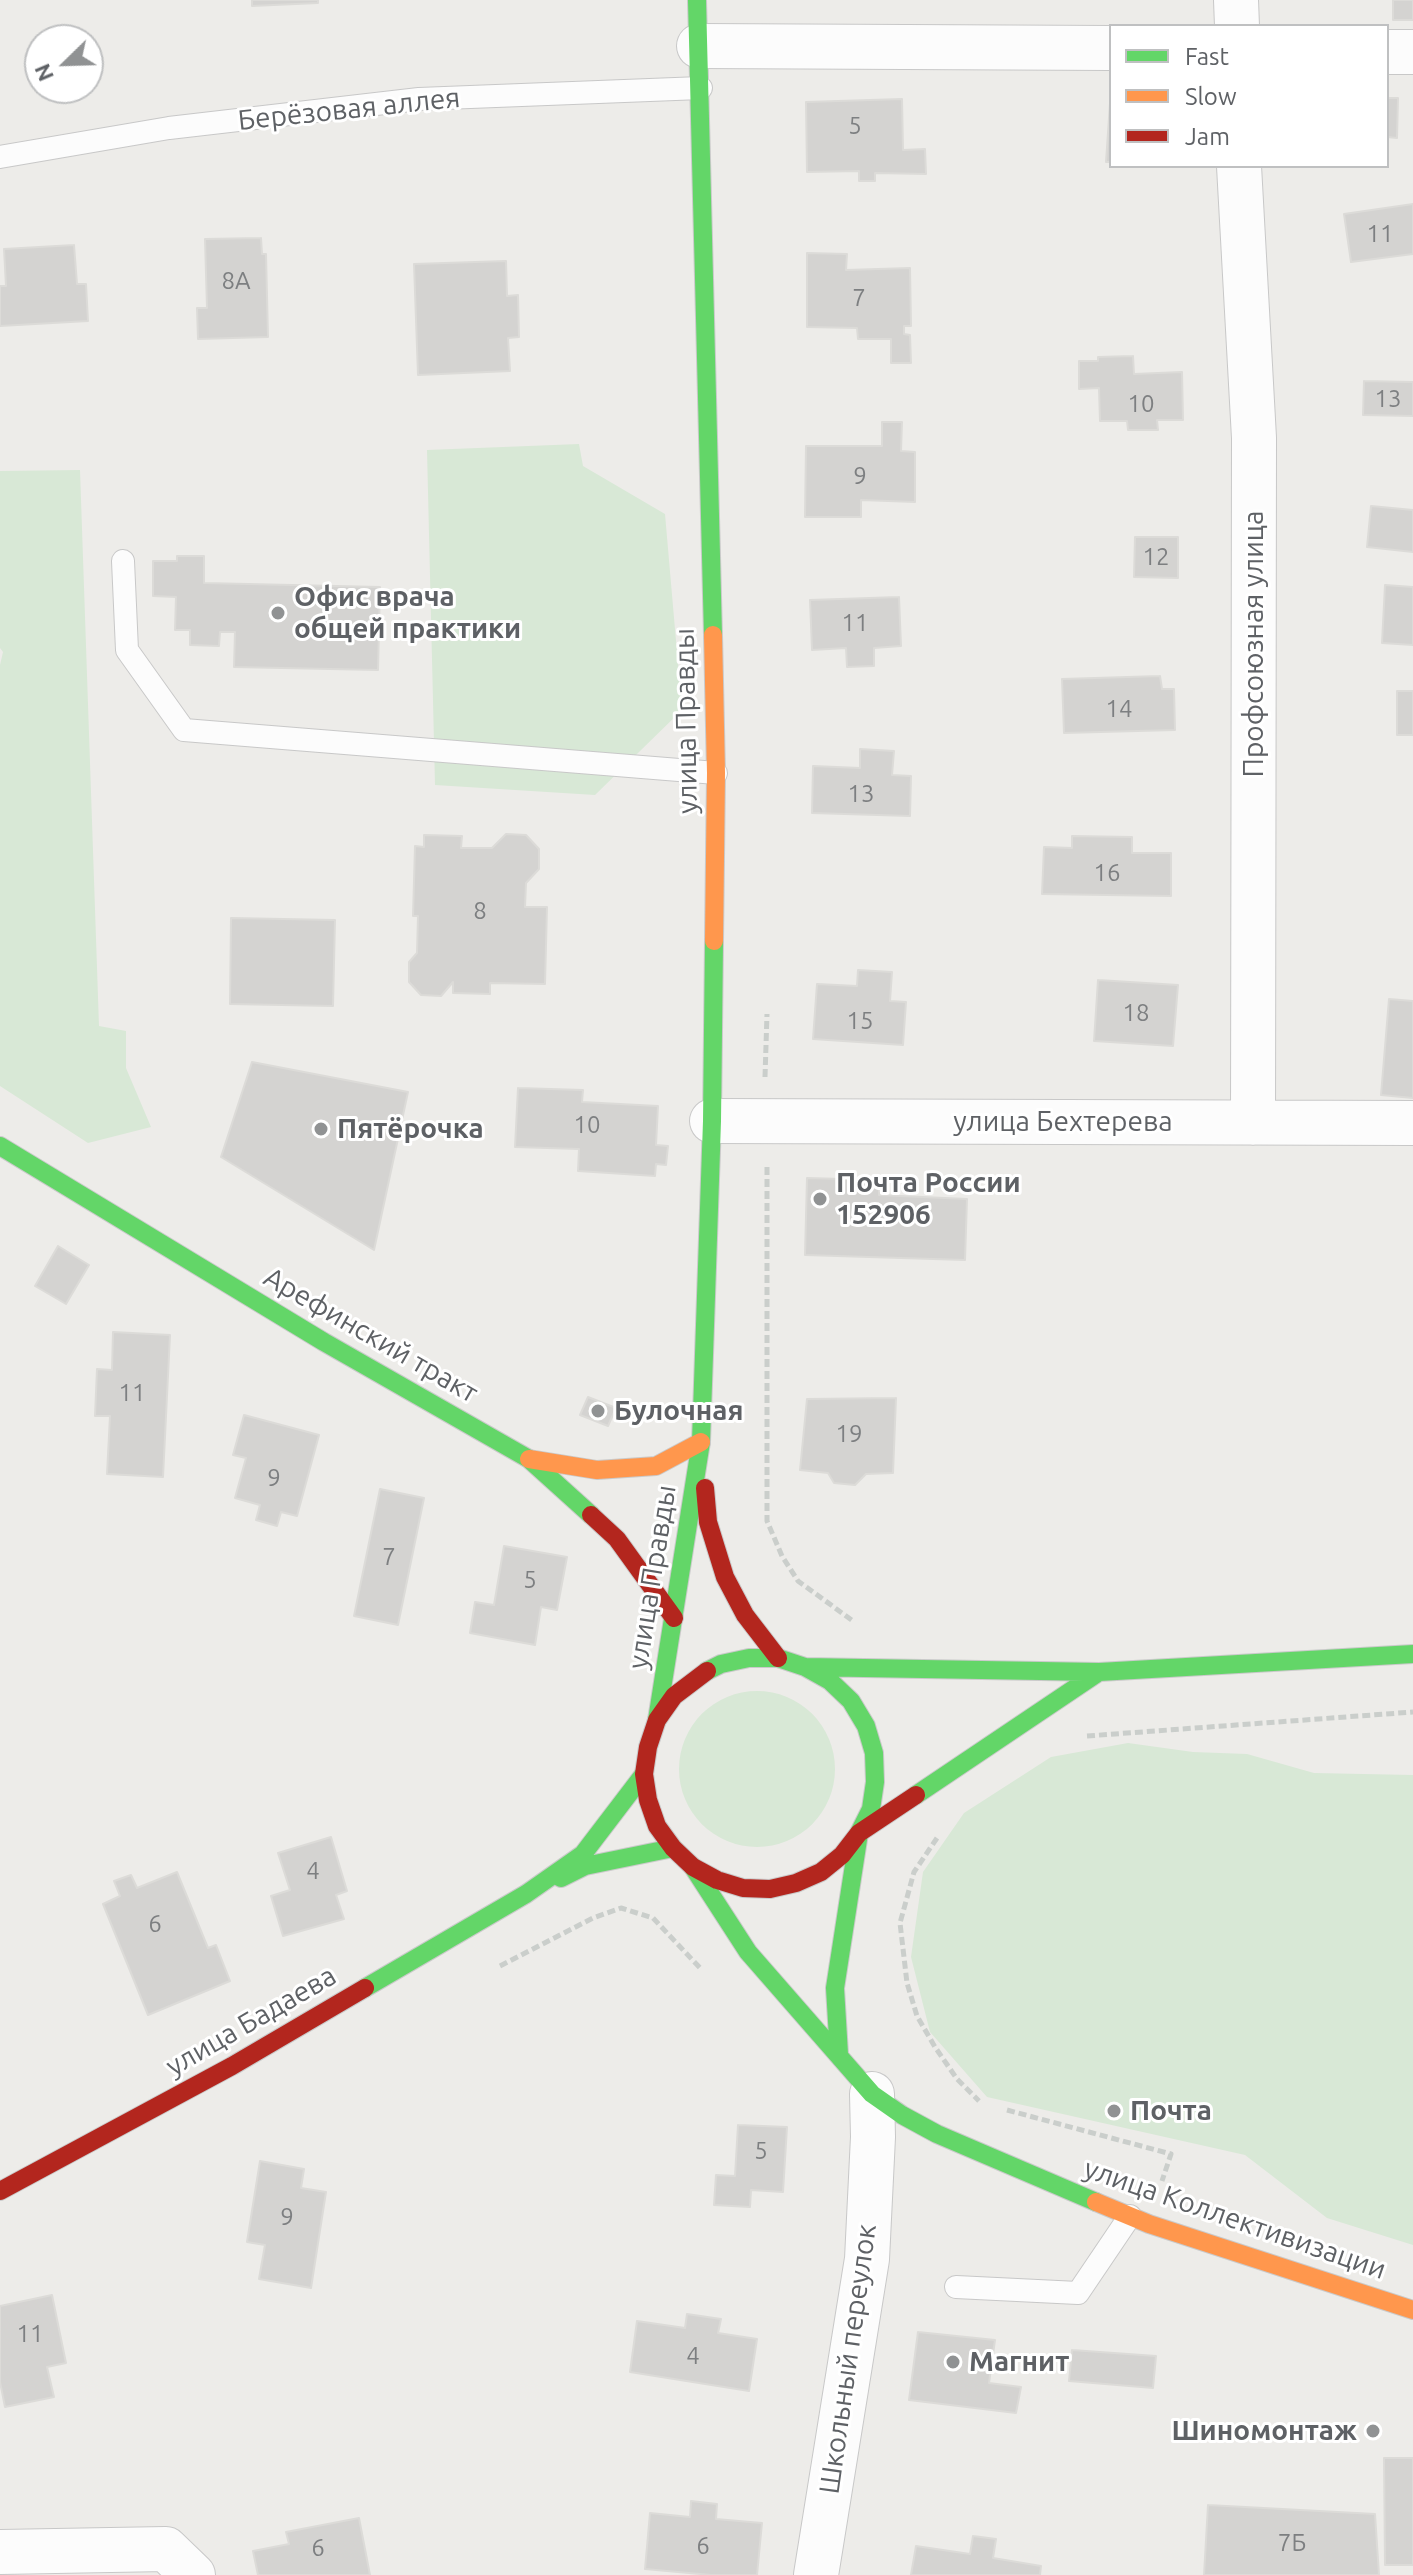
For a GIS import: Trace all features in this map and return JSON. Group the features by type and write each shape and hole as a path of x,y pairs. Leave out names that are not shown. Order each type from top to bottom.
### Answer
{"street":[{"name":"улица Правды","path":"657,1720 701,1442 712,1121 716,773 697,0"},
{"path":"1236,0 1237,24"},
{"name":"Берёзовая аллея","path":"700,67 1109,48"},
{"path":"1389,52 1413,52"},
{"name":"Профсоюзная улица","path":"1239,168 1254,438 1253,1123"},
{"name":"улица Бехтерева","path":"712,1121 1413,1123"},
{"name":"Арефинский тракт","path":"0,1146 324,1342 529,1459 617,1539 674,1618"},
{"name":"улица Правды","path":"701,1442 708,1522 725,1577 745,1615 778,1658"},
{"path":"529,1459 597,1470 656,1466 701,1442"},
{"path":"805,1667 1099,1672 1413,1654"},
{"path":"749,1658 778,1658 805,1667 830,1681 851,1701 866,1726 874,1753 875,1782 871,1809 859,1833 842,1855 821,1872 796,1883 770,1889 743,1888 717,1880 693,1867 673,1848 657,1826 648,1800 644,1774 648,1747 657,1720 674,1696 696,1677 721,1664 749,1658"},
{"path":"839,2054 835,1988 859,1833 1099,1672"},
{"name":"улица Бадаева","path":"0,2191 232,2066 526,1894 583,1854 644,1774"},
{"name":"улица Бадаева","path":"526,1894 585,1866 673,1848"},
{"name":"улица Коллективизации","path":"693,1867 748,1952 872,2094 902,2115 937,2134 1130,2216 1413,2310"},
{"name":"Школьный переулок","path":"816,2575 867,2259 872,2094"},
{"path":"0,2552 166,2549 193,2575"}],"lane":[{"name":"Берёзовая аллея","path":"0,157 169,128 700,67"},
{"path":"123,561 127,650 184,730 716,773"},
{"path":"956,2287 1078,2293 1130,2216"}],"path":[{"path":"767,1014 767,1521 782,1556 798,1581 863,1626"},
{"path":"1080,1736 1413,1712"},
{"path":"943,1829 914,1872 900,1923 907,1983 917,2016 935,2047 957,2079 981,2103"},
{"path":"494,1970 593,1918 621,1908 653,1918 710,1979"},
{"path":"1005,2110 1171,2154"}],"green space":[{"path":"579,444 583,466 665,514 682,710 595,795 435,785 427,450"},
{"path":"80,470 99,1026 126,1031 126,1068 151,1127 88,1143 0,1086 0,665 3,652 0,648 0,471"},
{"path":"757,1691 787,1697 812,1714 829,1739 835,1769 829,1799 812,1824 787,1841 757,1847 727,1841 702,1824 685,1799 679,1769 685,1739 702,1714 727,1697"},
{"path":"1128,1743 1193,1752 1247,1754 1314,1773 1413,1775 1413,2245 1327,2218 1245,2155 987,2097 930,2032 911,1957 923,1872 964,1813 1051,1757"}],"building":[{"path":"252,0 318,0 318,3 252,6"},
{"path":"1393,0 1413,0 1413,20 1393,20"},
{"path":"1389,98 1398,98 1397,138 1389,137"},
{"path":"902,99 903,150 925,149 926,174 875,173 875,181 859,181 859,171 807,172 806,102"},
{"path":"1109,118 1109,162 1106,162"},
{"path":"1413,204 1413,254 1351,262 1344,214"},
{"path":"261,238 262,254 266,254 268,337 198,339 197,308 207,308 205,239"},
{"path":"74,245 77,284 86,284 88,321 0,326 0,286 6,286 4,249"},
{"path":"807,253 847,254 846,270 910,268 911,326 904,326 904,334 910,335 911,363 891,363 891,339 858,339 857,328 807,327"},
{"path":"506,261 507,296 518,295 519,337 508,338 510,371 418,375 414,264"},
{"path":"1133,356 1134,374 1182,372 1183,420 1157,420 1158,430 1128,430 1127,421 1100,421 1099,388 1079,389 1079,361"},
{"path":"1364,381 1413,382 1413,416 1363,415"},
{"path":"882,422 902,422 901,451 915,452 915,502 861,500 861,517 805,517 806,446 882,446"},
{"path":"1371,506 1413,510 1413,552 1367,547"},
{"path":"1135,537 1178,537 1178,578 1134,577"},
{"name":"Офис врача общей практики","path":"177,556 204,556 204,583 380,587 378,670 234,667 235,632 220,632 219,646 190,645 190,630 175,630 176,597 153,596 153,561 177,561"},
{"path":"1385,585 1413,587 1413,645 1382,643"},
{"path":"899,597 901,646 874,648 874,666 847,667 846,648 812,650 810,600"},
{"path":"1160,676 1162,689 1174,689 1175,730 1064,733 1062,679"},
{"path":"1397,691 1413,691 1413,735 1397,735"},
{"path":"860,749 894,751 892,775 911,776 910,816 812,813 813,766 860,768"},
{"path":"506,834 526,835 539,849 539,869 526,883 525,907 547,907 545,984 490,983 490,994 453,993 453,982 441,996 421,995 409,982 409,962 417,953 418,916 413,916 415,846 424,847 424,835 462,836 461,848 492,848"},
{"path":"1072,836 1132,837 1132,853 1171,853 1171,896 1042,894 1044,847 1072,848"},
{"path":"231,918 335,920 333,1006 230,1004"},
{"path":"858,970 892,972 890,1001 906,1002 903,1045 813,1039 817,984 857,986"},
{"path":"1098,980 1178,985 1173,1046 1094,1041"},
{"path":"1389,999 1413,1001 1413,1098 1381,1095"},
{"path":"252,1062 408,1092 374,1250 221,1157"},
{"path":"518,1088 583,1090 582,1102 658,1106 656,1145 668,1146 666,1165 656,1164 655,1176 578,1171 579,1149 515,1147"},
{"path":"807,1178 879,1180 879,1195 967,1199 965,1260 805,1255"},
{"path":"58,1246 89,1265 66,1304 35,1286"},
{"path":"113,1332 170,1335 163,1477 107,1474 110,1416 95,1416 97,1369 112,1370"},
{"name":"Булочная","path":"588,1397 616,1408 608,1426 580,1415"},
{"path":"896,1398 893,1473 866,1474 855,1485 834,1483 828,1473 800,1470 807,1399"},
{"path":"244,1415 319,1435 297,1516 281,1512 277,1526 256,1520 260,1505 235,1498 246,1458 233,1455"},
{"path":"380,1489 424,1498 398,1625 354,1616"},
{"path":"504,1546 567,1557 557,1610 541,1607 535,1645 470,1633 475,1602 494,1605"},
{"path":"331,1837 347,1891 336,1895 344,1919 283,1936 271,1896 290,1890 278,1853"},
{"path":"177,1872 208,1948 216,1945 230,1981 148,2015 103,1904 120,1896 114,1881 131,1875 137,1888"},
{"path":"738,2125 787,2127 783,2192 751,2190 750,2207 714,2205 716,2175 735,2176"},
{"path":"260,2161 304,2169 301,2188 326,2192 311,2288 259,2279 265,2245 247,2242"},
{"path":"52,2295 66,2363 47,2367 54,2397 5,2407 0,2382 0,2306"},
{"path":"687,2314 721,2319 718,2333 757,2339 749,2391 630,2372 637,2321 685,2328"},
{"name":"Магнит","path":"918,2332 995,2340 989,2383 1021,2387 1016,2413 909,2400"},
{"path":"1072,2350 1156,2356 1153,2388 1069,2381"},
{"path":"1384,2458 1413,2458 1413,2565 1385,2565"},
{"path":"691,2501 717,2504 716,2519 762,2523 757,2575 711,2575 645,2569 650,2513 690,2517"},
{"path":"1208,2505 1375,2514 1379,2575 1204,2575"},
{"path":"359,2518 370,2575 258,2575 253,2551 289,2544 286,2532"},
{"path":"973,2536 996,2539 993,2558 1041,2566 1040,2575 911,2575 916,2546 970,2554"}],"traffic: fast":[{"path":"697,0 713,635"},
{"path":"657,1720 701,1442 712,1121 714,941"},
{"path":"0,1146 324,1342 529,1459 591,1515"},
{"path":"805,1667 1099,1672 1413,1654"},
{"path":"707,1671 721,1664 749,1658 778,1658 805,1667 830,1681 851,1701 866,1726 874,1753 875,1782 871,1809 859,1833 835,1988 839,2054"},
{"path":"916,1795 1099,1672"},
{"path":"365,1988 526,1894 583,1854 644,1774"},
{"path":"561,1878 585,1866 673,1848"},
{"path":"693,1867 748,1952 872,2094 937,2134 1096,2202"}],"traffic: slow":[{"path":"713,635 716,773 714,941"},
{"path":"529,1459 597,1470 656,1466 701,1442"},
{"path":"1096,2202 1149,2224 1413,2310"}],"traffic: jam":[{"path":"705,1488 708,1522 725,1577 745,1615 778,1658"},
{"path":"591,1515 617,1539 674,1618"},
{"path":"707,1671 674,1696 657,1720 648,1747 644,1774 648,1800 657,1826 673,1848 693,1867 717,1880 743,1888 770,1889 796,1883 821,1872 842,1855 859,1833 916,1795"},
{"path":"0,2191 232,2066 365,1988"}],"place":[{"name":"Офис врача общей практики","path":"278,613"},
{"name":"Пятёрочка","path":"321,1129"},
{"name":"Почта России 152906","path":"820,1199"},
{"name":"Булочная","path":"598,1411"},
{"name":"Почта","path":"1114,2111"},
{"name":"Магнит","path":"953,2362"},
{"name":"Шиномонтаж","path":"1373,2431"}]}
